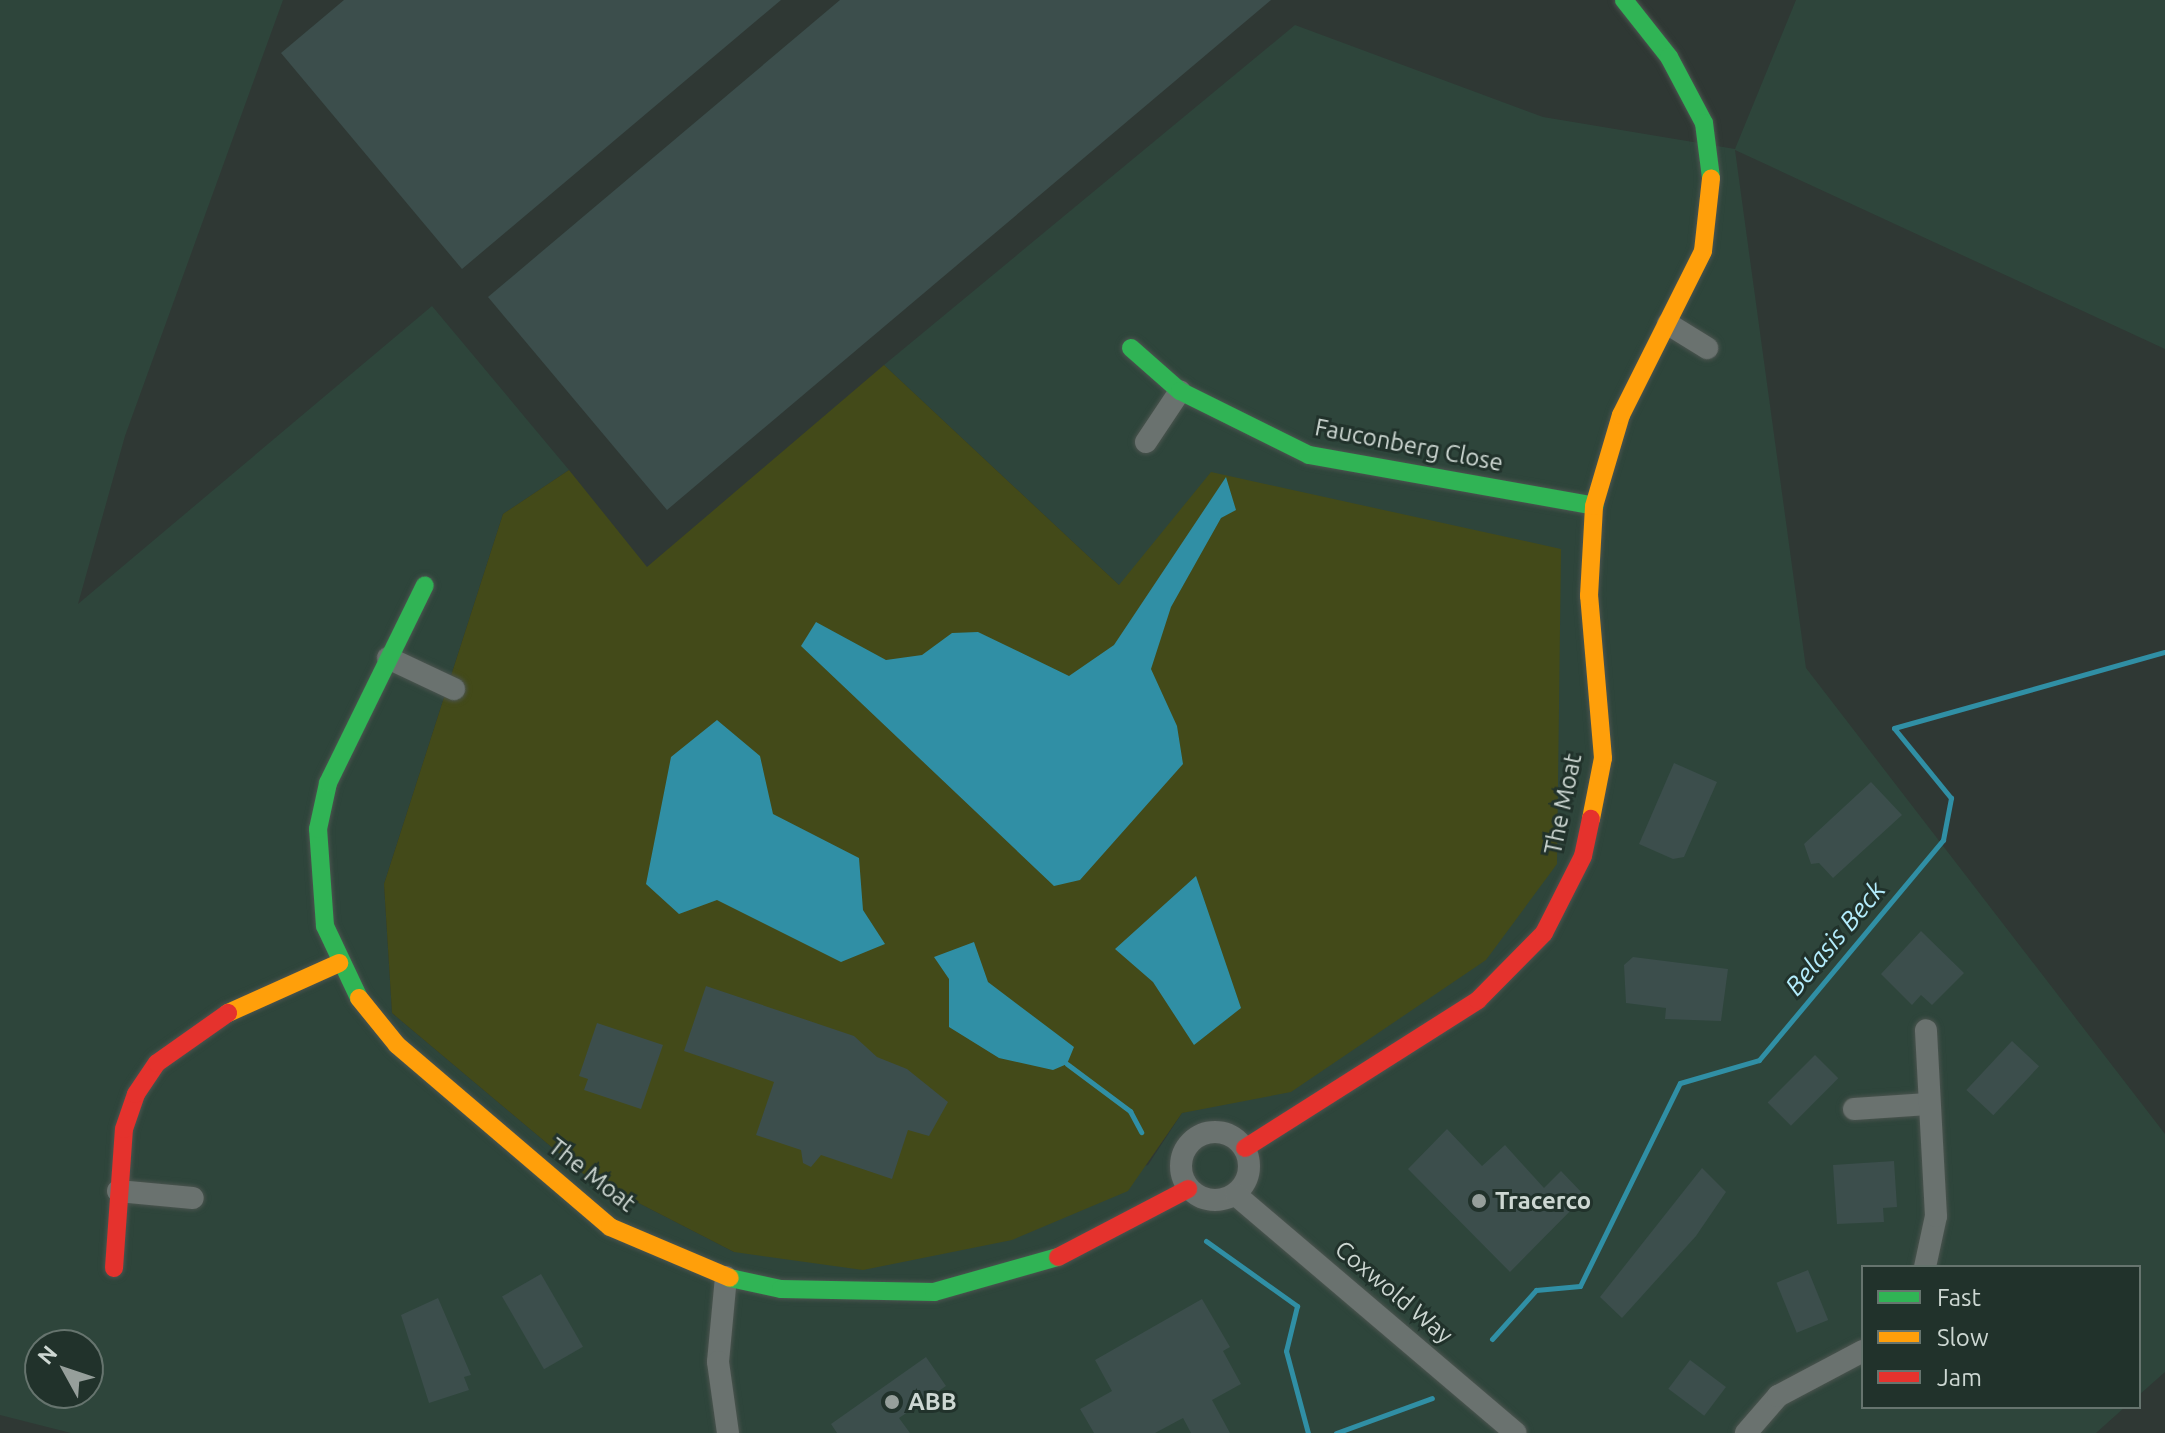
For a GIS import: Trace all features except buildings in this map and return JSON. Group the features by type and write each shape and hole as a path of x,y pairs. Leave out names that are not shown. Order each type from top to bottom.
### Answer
{"street":[{"name":"The Moat","path":"1245,1148 1478,1000 1544,933 1583,856 1603,758 1589,596 1594,506 1621,415 1703,251 1712,188 1704,123 1669,57 1624,0"},
{"path":"1668,324 1707,348"},
{"name":"Fauconberg Close","path":"1131,348 1180,391 1309,455 1594,506"},
{"path":"1146,442 1180,391"},
{"name":"The Moat","path":"425,585 328,783 318,829 323,911 339,963 397,1045 576,1201 610,1227 726,1277 825,1295 934,1292 1069,1253 1188,1189"},
{"path":"388,658 454,689"},
{"path":"114,1268 124,1129 136,1094 157,1063 213,1019 339,963"},
{"path":"1925,1265 1936,1216 1926,1030"},
{"path":"1854,1109 1928,1104"},
{"path":"1221,1133 1245,1148 1250,1164 1236,1195 1202,1199 1188,1189 1180,1172 1182,1153 1194,1138 1221,1133"},
{"path":"118,1191 193,1198"},
{"name":"Coxwold Way","path":"1236,1195 1516,1433"},
{"path":"726,1277 718,1362 728,1433"},
{"path":"1746,1433 1778,1396 1861,1352"}],"shaded area":[{"path":"0,0 283,0 125,436 78,604 432,306 569,470 503,514 384,884 392,1013 586,1176 734,1252 1148,1165 1182,1113 1220,1102 1119,585 884,365 1295,25 1543,117 1735,149 1796,0 2165,0 2165,349 1735,150 1806,668 2165,1134 2165,1372 2141,1393 2141,1265 1861,1265 1861,1409 2123,1409 2096,1433 71,1433 0,1415"}],"green space":[{"path":"884,365 1119,585 1211,472 1561,549 1557,864 1486,960 1291,1092 1182,1113 1128,1191 1012,1240 863,1270 734,1252 586,1176 392,1013 384,884 503,514 569,470 647,567"}],"water":[{"path":"1226,477 1236,510 1221,518 1171,607 1151,669 1177,726 1183,764 1080,880 1054,886 801,646 816,622 886,660 922,655 952,633 978,632 1069,676 1114,645"},
{"path":"717,720 760,756 773,814 859,858 863,910 885,944 841,962 717,900 679,914 646,884 671,757"},
{"path":"1196,876 1241,1008 1194,1045 1153,982 1115,949"},
{"path":"974,942 988,982 1074,1047 1067,1064 1053,1070 999,1058 949,1027 949,979 934,957"}],"waterway":[{"name":"Belasis Beck","path":"1492,1339 1536,1290 1580,1286 1680,1083 1759,1060 1943,840 1951,798 1894,728 2165,652"},
{"name":"Belasis Beck","path":"1067,1064 1130,1111 1141,1132"},
{"name":"Belasis Beck","path":"1206,1241 1297,1306 1286,1351 1308,1433"},
{"name":"Belasis Beck","path":"1336,1433 1432,1398"}],"traffic: fast":[{"path":"1624,0 1669,57 1704,123 1711,178"},
{"path":"1131,348 1180,391 1309,455 1594,506"},
{"path":"359,998 325,926 318,829 328,783 425,585"},
{"path":"730,1278 781,1289 934,1292 1058,1257"}],"traffic: slow":[{"path":"1591,819 1603,758 1589,596 1594,506 1621,415 1703,251 1711,178"},
{"path":"228,1013 339,963"},
{"path":"359,998 397,1045 610,1227 730,1278"}],"traffic: jam":[{"path":"1245,1148 1478,1000 1544,933 1583,856 1591,819"},
{"path":"114,1268 124,1129 136,1094 157,1063 228,1013"},
{"path":"1058,1257 1188,1189"}],"place":[{"name":"Tracerco","path":"1479,1201"},
{"name":"ABB","path":"892,1402"}]}
